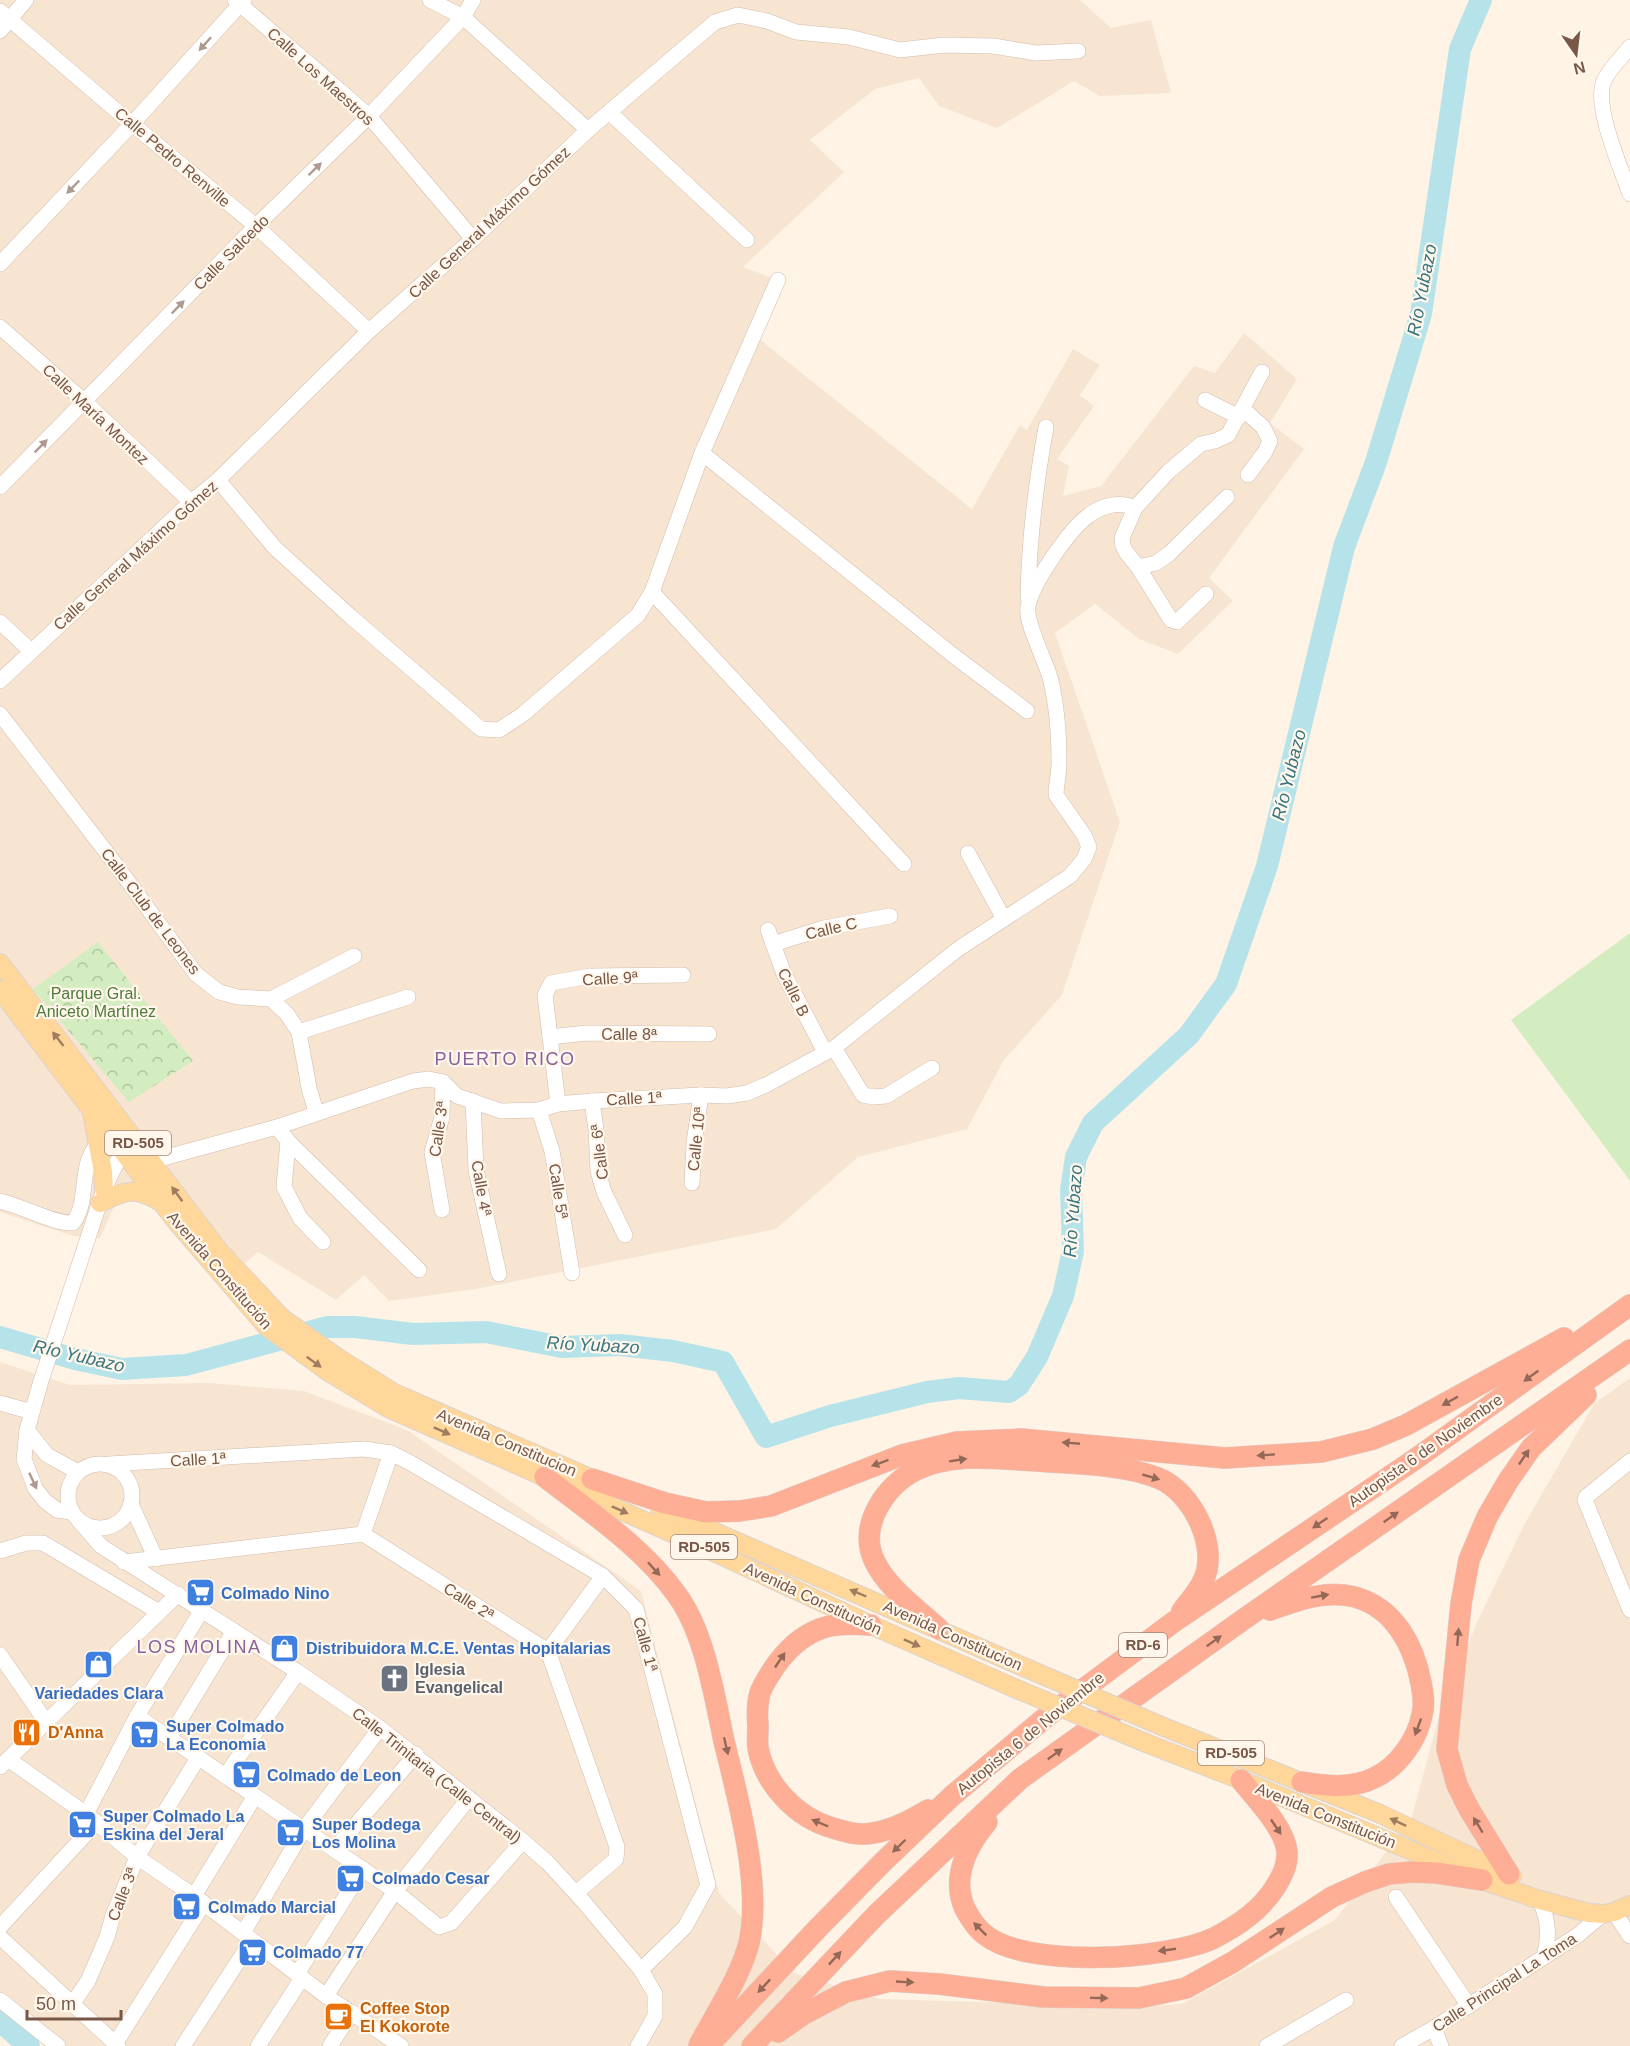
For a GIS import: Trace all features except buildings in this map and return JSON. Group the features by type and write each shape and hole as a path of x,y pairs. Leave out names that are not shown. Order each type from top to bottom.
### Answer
{"highway":[{"path":"592,1479 665,1503 706,1512 729,1512 771,1506 902,1455 957,1442 1021,1438 1226,1458 1321,1452 1373,1439 1406,1425 1630,1304"},
{"name":"Autopista 6 de Noviembre","path":"708,2046 818,1928 952,1796 1046,1718 1175,1621 1414,1460 1630,1304"},
{"name":"Autopista 6 de Noviembre","path":"752,2046 876,1915 1020,1779 1244,1619 1630,1350"},
{"path":"1509,1874 1457,1785 1447,1749 1461,1604 1469,1560 1487,1517 1531,1448 1580,1399 1630,1362"},
{"path":"939,1629 884,1577 873,1558 870,1541 873,1521 879,1504 899,1481 917,1470 943,1462 971,1458 1074,1463 1118,1468 1160,1478 1189,1504 1200,1521 1207,1541 1208,1563 1204,1580 1175,1621"},
{"path":"545,1477 634,1547 678,1595 691,1620 703,1652 743,1823 751,1872 752,1914 749,1943 738,1971 699,2046"},
{"path":"1244,1619 1314,1597 1332,1594 1354,1597 1374,1605 1391,1619 1412,1649 1423,1696 1423,1714 1417,1733 1406,1750 1391,1768 1373,1779 1353,1784 1328,1786 1302,1782"},
{"path":"871,1625 829,1626 809,1635 788,1648 770,1674 760,1692 757,1712 758,1749 768,1775 784,1798 805,1816 825,1826 854,1834 872,1834 888,1830 952,1796"},
{"path":"1020,1779 973,1842 958,1880 961,1900 970,1920 984,1935 1003,1945 1023,1952 1085,1958 1190,1947 1231,1928 1253,1914 1267,1900 1283,1875 1286,1863 1285,1841 1279,1829 1241,1780"},
{"path":"758,2046 804,2013 846,1992 890,1981 939,1983 1043,1996 1139,1998 1186,1988 1233,1962 1332,1897 1365,1882 1389,1874 1413,1872 1482,1880"}],"main road":[{"name":"Avenida Constitucion","path":"0,963 132,1150 152,1161 275,1323 338,1358 391,1400 592,1479 1160,1725"},
{"name":"Avenida Constitución","path":"0,990 92,1112 105,1140 132,1150 161,1203 275,1323"},
{"path":"105,1140 101,1200 129,1191 138,1191 161,1203"},
{"name":"Avenida Constitución","path":"391,1400 545,1477 871,1625 1146,1743 1482,1880 1540,1900 1589,1913 1616,1910"},
{"name":"Avenida Constitución","path":"1160,1725 1378,1813 1509,1874 1527,1886 1540,1900"}],"street":[{"path":"3,20 26,0"},
{"path":"430,0 463,17 588,130"},
{"name":"Calle Salcedo","path":"0,488 256,226 369,116 463,17 473,0"},
{"path":"0,264 132,124 240,2"},
{"name":"Calle Los Maestros","path":"240,2 369,116 472,238"},
{"name":"Calle General Máximo Gómez","path":"0,681 191,502 218,480 369,331 588,130 715,22 738,15 767,21 796,32 849,37 900,50 944,45 993,45 1036,53 1078,51"},
{"name":"Calle Pedro Renville","path":"3,20 256,226 369,331"},
{"path":"1630,47 1604,80 1601,93 1603,113 1627,176 1630,194"},
{"path":"609,112 747,240"},
{"path":"218,480 275,548 350,616 481,729 499,730 522,715 638,615 652,592 702,453 778,280"},
{"name":"Calle María Montez","path":"0,327 85,402 191,502"},
{"path":"1206,594 1177,622 1171,620 1126,552 1122,538 1135,508 1168,472 1201,444 1228,435 1262,372"},
{"path":"1205,400 1241,413 1263,427 1270,441 1248,475"},
{"path":"1027,609 1028,560 1037,475 1047,427"},
{"path":"702,453 954,656 1027,711"},
{"path":"1138,567 1156,563 1169,554 1227,497"},
{"path":"1027,609 1036,584 1068,538 1089,516 1116,503 1135,508"},
{"path":"652,592 904,864"},
{"name":"Calle 1ª","path":"443,1082 457,1096 501,1111 539,1110 558,1104 592,1101 701,1095 727,1096 747,1093 829,1050 958,949 1070,876 1084,859 1089,848 1084,835 1056,795 1059,765 1058,734 1051,680 1027,609"},
{"path":"0,622 31,651"},
{"name":"Calle Club de Leones","path":"0,714 196,974 219,992 237,997 272,999"},
{"path":"968,853 1004,919"},
{"name":"Calle C","path":"770,937 890,916"},
{"name":"Calle B","path":"770,937 784,974 829,1050 862,1095 886,1096 932,1068"},
{"path":"316,1112 309,1088 299,1032 287,1014 272,999 354,956"},
{"name":"Calle 9ª","path":"550,1037 544,995 551,983 590,976 683,975"},
{"path":"299,1032 408,997"},
{"name":"Calle 8ª","path":"550,1037 587,1033 709,1034"},
{"path":"550,1037 558,1104"},
{"path":"152,1161 277,1127 413,1081 429,1079 443,1082"},
{"name":"Calle 3ª","path":"442,1210 432,1152 442,1117 443,1082"},
{"name":"Calle 10ª","path":"692,1182 694,1143 701,1095"},
{"name":"Calle 4ª","path":"473,1101 476,1170 499,1274"},
{"name":"Calle 6ª","path":"592,1101 598,1172 604,1192 625,1235"},
{"name":"Calle 5ª","path":"539,1110 552,1151 572,1273"},
{"path":"277,1127 288,1141 419,1270"},
{"path":"0,1201 20,1206 63,1224 73,1223 80,1215 85,1173 90,1156 105,1140"},
{"path":"288,1141 284,1188 300,1218 323,1242"},
{"name":"Calle Trinitaria (Calle Central)","path":"132,1150 117,1162 101,1200 32,1412 27,1430 24,1459 35,1488 45,1502 57,1510 75,1516 101,1546 298,1672 380,1728 416,1754 523,1841 576,1893 641,1970 655,1994 655,2016 638,2046"},
{"path":"0,1403 32,1412"},
{"path":"27,1430 47,1455 78,1472"},
{"name":"Calle 1ª","path":"109,1464 364,1449 391,1453 603,1576 636,1609 708,1885 685,1928 641,1970"},
{"path":"124,1562 363,1534 391,1453"},
{"path":"1630,1461 1585,1500 1626,1587 1630,1610"},
{"path":"98,1463 109,1464 120,1470 128,1479 132,1491 131,1504 126,1516 116,1524 103,1528 91,1527 75,1516 67,1498 70,1484 78,1472 87,1466 98,1463"},
{"path":"131,1504 156,1559"},
{"name":"Calle 2ª","path":"363,1534 548,1651"},
{"path":"0,1551 26,1543 43,1543 159,1612"},
{"path":"576,1893 616,1859 617,1847 548,1651 603,1576"},
{"path":"178,1594 4,1763 91,1818 137,1857 248,1936 326,1996 401,2046"},
{"path":"0,1927 91,1818 137,1716 202,1610"},
{"path":"169,1738 234,1631"},
{"path":"0,1655 46,1723"},
{"path":"225,1776 298,1672"},
{"path":"137,1716 395,1891 439,1927 451,1923 523,1841"},
{"path":"183,2046 248,1936 304,1829 380,1728"},
{"path":"334,1850 416,1754"},
{"name":"Calle 3ª","path":"73,2002 88,1981 137,1857 198,1758"},
{"path":"0,1937 73,2002 116,2045 255,1796"},
{"path":"326,1996 395,1891 469,1798"},
{"path":"258,2046 363,1869"},
{"path":"1396,1897 1468,2006"},
{"path":"1540,1900 1546,1915 1548,1930 1548,1942 1544,1956"},
{"path":"1616,1910 1630,1936"},
{"name":"Calle Principal La Toma","path":"1402,2046 1434,2028 1616,1910"},
{"path":"0,2000 58,2046"},
{"path":"1268,2046 1346,2000"},
{"path":"330,2046 352,2012"},
{"path":"1434,2028 1441,2046"}],"shaded area":[{"path":"0,0 1080,0 1111,28 1151,20 1171,93 1100,96 1074,81 997,128 939,106 919,78 875,89 810,140 844,172 743,267 778,280 753,334 972,509 1020,425 1027,430 1073,349 1100,365 1080,395 1094,406 1057,459 1069,466 1063,496 1101,486 1194,366 1215,373 1244,333 1297,379 1270,423 1304,449 1209,578 1233,601 1178,654 1139,639 1095,604 1055,633 1120,822 1062,995 1004,1060 967,1129 858,1157 776,1229 476,1289 389,1301 364,1275 336,1300 258,1252 245,1263 218,1238 130,1196 116,1202 100,1238 73,1236 0,1212"},
{"path":"0,1362 70,1385 209,1383 304,1391 407,1430 641,1591 719,1893 794,1973 879,1999 1010,2003 1101,2009 1182,2004 1335,1920 1412,1817 1439,1716 1478,1620 1525,1523 1594,1404 1630,1378 1630,2046 45,2046 0,2010"}],"green space":[{"path":"1630,933 1630,1181 1511,1020"},
{"name":"Parque Gral. Aniceto Martínez","path":"98,942 193,1061 129,1102 33,989"}],"waterway":[{"name":"Río Yubazo","path":"0,1337 75,1359 122,1369 186,1365 327,1327 355,1327 413,1334 486,1332 562,1347 620,1345 673,1351 723,1362 766,1437 830,1416 927,1392 959,1388 1009,1392 1019,1385 1037,1357 1063,1296 1073,1251 1071,1190 1076,1157 1093,1123 1189,1035 1226,984 1267,866 1344,547 1376,462 1421,314 1460,49 1481,0"},
{"path":"0,2021 29,2046"}],"place":[{"name":"Colmado Nino","path":"200,1593"},
{"name":"Distribuidora M.C.E. Ventas Hopitalarias","path":"285,1648"},
{"name":"Variedades Clara","path":"99,1665"},
{"name":"Iglesia Evangelical","path":"394,1678"},
{"name":"D'Anna","path":"27,1732"},
{"name":"Super Colmado La Economia","path":"145,1735"},
{"name":"Colmado de Leon","path":"246,1775"},
{"name":"Super Colmado La Eskina del Jeral","path":"82,1825"},
{"name":"Super Bodega Los Molina","path":"291,1833"},
{"name":"Colmado Cesar","path":"351,1878"},
{"name":"Colmado Marcial","path":"187,1907"},
{"name":"Colmado 77","path":"252,1952"},
{"name":"Coffee Stop El Kokorote","path":"339,2017"}],"district":[{"name":"PUERTO RICO","path":"505,1059"},
{"name":"LOS MOLINA","path":"199,1647"}]}
